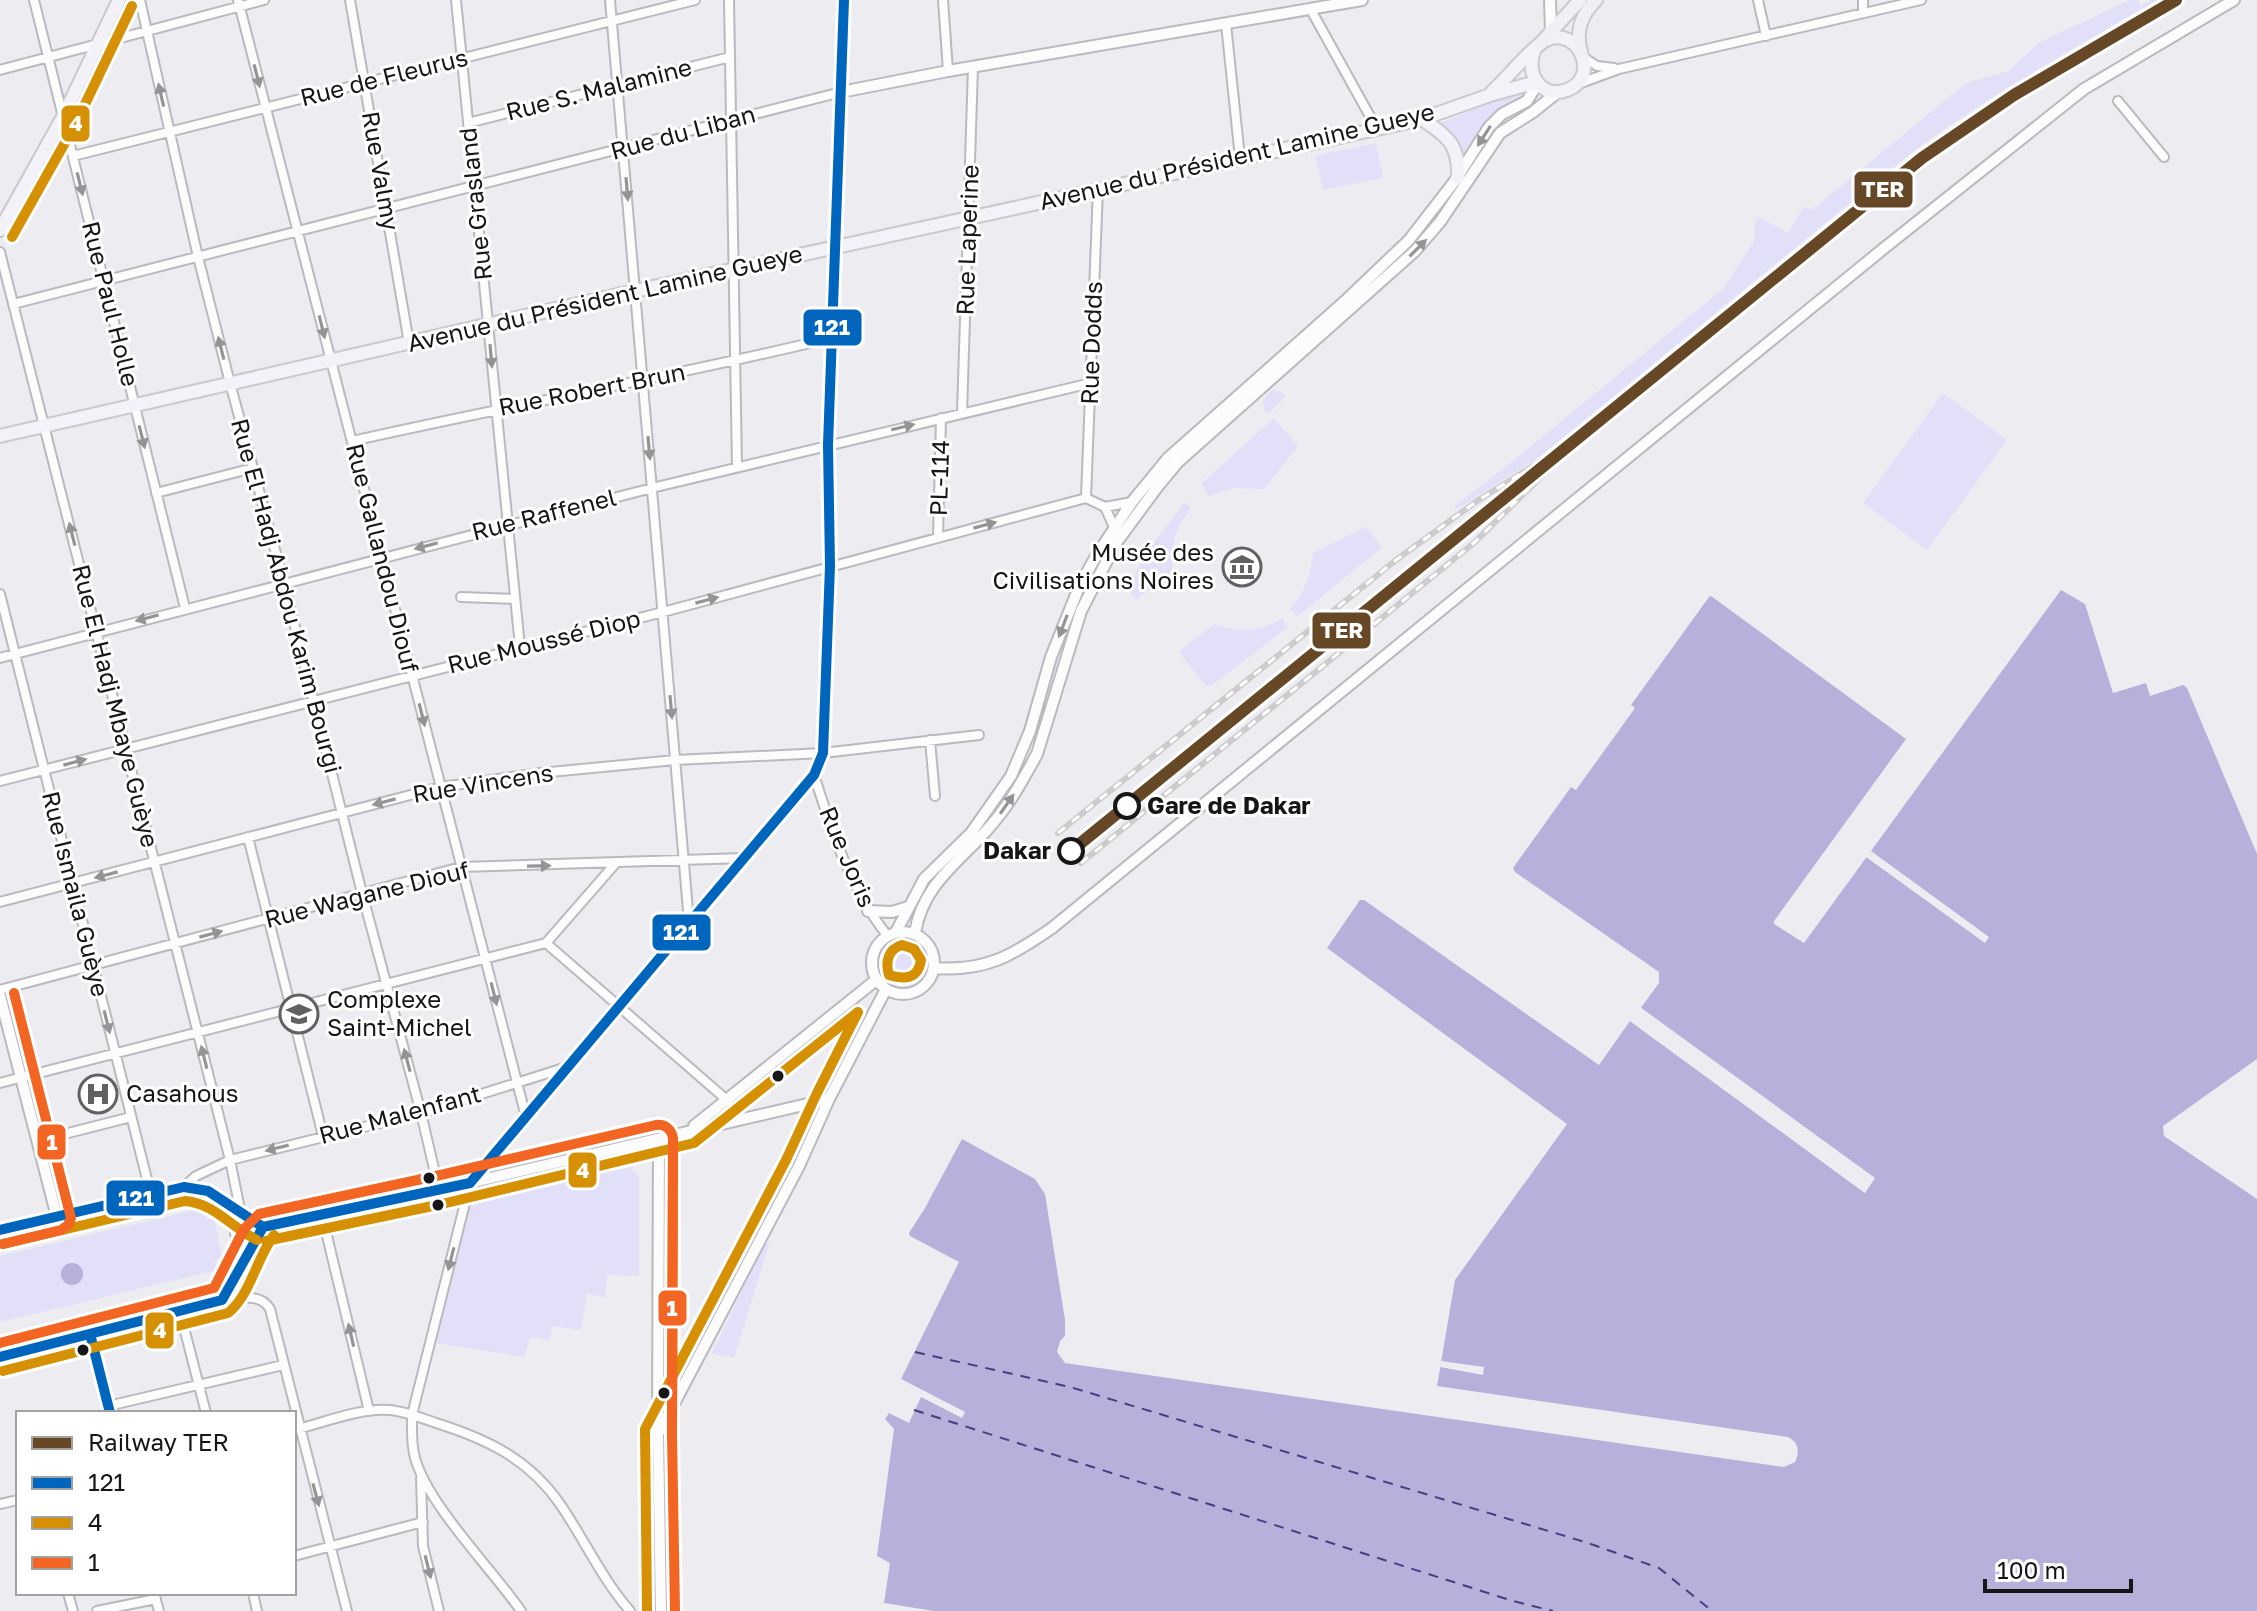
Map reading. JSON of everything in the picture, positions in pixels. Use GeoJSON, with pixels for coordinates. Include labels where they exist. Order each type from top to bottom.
{"type":"FeatureCollection","features":[{"type":"Feature","properties":{"kind":"highway"},"geometry":{"type":"LineString","coordinates":[[1538,47],[1580,0]]}},
{"type":"Feature","properties":{"kind":"highway"},"geometry":{"type":"LineString","coordinates":[[1582,55],[1578,38],[1581,21],[1596,0]]}},
{"type":"Feature","properties":{"kind":"main road"},"geometry":{"type":"LineString","coordinates":[[0,230],[63,117],[119,0]]}},
{"type":"Feature","properties":{"kind":"main road"},"geometry":{"type":"LineString","coordinates":[[1562,38],[1573,43],[1582,55],[1583,74],[1574,87],[1558,92],[1547,90],[1537,82],[1530,65],[1538,47],[1550,39],[1562,38]]}},
{"type":"Feature","properties":{"kind":"main road","name":"Avenue du Président Lamine Gueye"},"geometry":{"type":"LineString","coordinates":[[1490,95],[1538,47]]}},
{"type":"Feature","properties":{"kind":"main road","name":"Avenue du Président Lamine Gueye"},"geometry":{"type":"LineString","coordinates":[[0,436],[635,291],[1422,119],[1537,82]]}},
{"type":"Feature","properties":{"kind":"main road"},"geometry":{"type":"LineString","coordinates":[[1422,119],[1452,144],[1458,160],[1458,177]]}},
{"type":"Feature","properties":{"kind":"street","name":"Rue Paul Holle"},"geometry":{"type":"LineString","coordinates":[[34,0],[185,608]]}},
{"type":"Feature","properties":{"kind":"street","name":"Rue El Hadj Abdou Karim Bourgi"},"geometry":{"type":"LineString","coordinates":[[140,0],[198,257],[439,1190]]}},
{"type":"Feature","properties":{"kind":"street"},"geometry":{"type":"LineString","coordinates":[[0,70],[239,3],[264,0]]}},
{"type":"Feature","properties":{"kind":"street","name":"Rue Valmy"},"geometry":{"type":"LineString","coordinates":[[350,0],[409,343]]}},
{"type":"Feature","properties":{"kind":"street","name":"Rue Grasland"},"geometry":{"type":"LineString","coordinates":[[456,0],[520,647]]}},
{"type":"Feature","properties":{"kind":"street"},"geometry":{"type":"LineString","coordinates":[[610,0],[689,922]]}},
{"type":"Feature","properties":{"kind":"street","name":"Rue de Fleurus"},"geometry":{"type":"LineString","coordinates":[[73,156],[695,0]]}},
{"type":"Feature","properties":{"kind":"street"},"geometry":{"type":"LineString","coordinates":[[729,0],[737,467]]}},
{"type":"Feature","properties":{"kind":"street"},"geometry":{"type":"LineString","coordinates":[[439,1611],[423,1546],[421,1474],[412,1440],[412,1415],[470,1183],[814,775],[823,753],[830,566],[828,445],[844,0]]}},
{"type":"Feature","properties":{"kind":"street"},"geometry":{"type":"LineString","coordinates":[[943,0],[948,71]]}},
{"type":"Feature","properties":{"kind":"street","name":"Rue du Liban"},"geometry":{"type":"LineString","coordinates":[[13,304],[841,92],[1362,0]]}},
{"type":"Feature","properties":{"kind":"street"},"geometry":{"type":"LineString","coordinates":[[1550,0],[1551,31]]}},
{"type":"Feature","properties":{"kind":"street"},"geometry":{"type":"LineString","coordinates":[[1758,0],[1766,36]]}},
{"type":"Feature","properties":{"kind":"street"},"geometry":{"type":"LineString","coordinates":[[1863,0],[1863,13]]}},
{"type":"Feature","properties":{"kind":"street"},"geometry":{"type":"LineString","coordinates":[[1574,87],[1619,69],[1921,0]]}},
{"type":"Feature","properties":{"kind":"street"},"geometry":{"type":"LineString","coordinates":[[934,968],[957,970],[995,962],[1023,949],[1052,928],[1883,249],[2084,89],[2234,0]]}},
{"type":"Feature","properties":{"kind":"street"},"geometry":{"type":"LineString","coordinates":[[2216,11],[2244,0]]}},
{"type":"Feature","properties":{"kind":"street","name":"Rue Gallandou Diouf"},"geometry":{"type":"LineString","coordinates":[[239,3],[526,1117]]}},
{"type":"Feature","properties":{"kind":"street"},"geometry":{"type":"LineString","coordinates":[[1311,10],[1377,129]]}},
{"type":"Feature","properties":{"kind":"street"},"geometry":{"type":"LineString","coordinates":[[1226,24],[1240,158]]}},
{"type":"Feature","properties":{"kind":"street"},"geometry":{"type":"LineString","coordinates":[[1582,55],[1597,66],[1619,69]]}},
{"type":"Feature","properties":{"kind":"street","name":"Rue S. Malamine"},"geometry":{"type":"LineString","coordinates":[[468,123],[730,57]]}},
{"type":"Feature","properties":{"kind":"street","name":"Rue Laperine"},"geometry":{"type":"LineString","coordinates":[[962,413],[973,67]]}},
{"type":"Feature","properties":{"kind":"street"},"geometry":{"type":"LineString","coordinates":[[892,934],[915,933],[928,944],[934,968],[928,982],[915,992],[900,994],[886,989],[876,980],[872,958],[875,947],[892,934],[924,879],[971,833],[1011,776],[1030,731],[1051,657],[1070,610],[1096,556],[1132,502],[1168,458],[1390,259],[1432,213],[1489,127],[1502,114],[1527,101],[1537,82]]}},
{"type":"Feature","properties":{"kind":"street"},"geometry":{"type":"LineString","coordinates":[[915,933],[918,913],[934,885],[992,825],[1028,771],[1037,754],[1081,611],[1116,543],[1150,496],[1178,462],[1415,251],[1440,222],[1500,133],[1558,92]]}},
{"type":"Feature","properties":{"kind":"street"},"geometry":{"type":"LineString","coordinates":[[2118,101],[2164,157]]}},
{"type":"Feature","properties":{"kind":"street","name":"Rue Dodds"},"geometry":{"type":"LineString","coordinates":[[1086,498],[1098,188]]}},
{"type":"Feature","properties":{"kind":"street","name":"Rue El Hadj Mbaye Guèye"},"geometry":{"type":"LineString","coordinates":[[0,252],[198,1032],[241,1214]]}},
{"type":"Feature","properties":{"kind":"street","name":"Rue Robert Brun"},"geometry":{"type":"LineString","coordinates":[[352,441],[495,408],[737,361],[831,338]]}},
{"type":"Feature","properties":{"kind":"street","name":"Rue Raffenel"},"geometry":{"type":"LineString","coordinates":[[0,658],[652,488],[1091,383]]}},
{"type":"Feature","properties":{"kind":"street","name":"PL-114"},"geometry":{"type":"LineString","coordinates":[[938,537],[941,418]]}},
{"type":"Feature","properties":{"kind":"street"},"geometry":{"type":"LineString","coordinates":[[156,493],[253,468]]}},
{"type":"Feature","properties":{"kind":"street"},"geometry":{"type":"LineString","coordinates":[[1086,498],[1105,507],[1132,502]]}},
{"type":"Feature","properties":{"kind":"street","name":"Rue Moussé Diop"},"geometry":{"type":"LineString","coordinates":[[0,781],[663,612],[1086,498]]}},
{"type":"Feature","properties":{"kind":"street"},"geometry":{"type":"LineString","coordinates":[[1105,507],[1114,527]]}},
{"type":"Feature","properties":{"kind":"street","name":"Rue Ismaila Guèye"},"geometry":{"type":"LineString","coordinates":[[0,594],[151,1195]]}},
{"type":"Feature","properties":{"kind":"street"},"geometry":{"type":"LineString","coordinates":[[461,597],[515,599]]}},
{"type":"Feature","properties":{"kind":"street","name":"Rue Vincens"},"geometry":{"type":"LineString","coordinates":[[0,902],[441,787],[540,773],[675,760],[823,753],[979,735]]}},
{"type":"Feature","properties":{"kind":"street"},"geometry":{"type":"LineString","coordinates":[[930,740],[935,796]]}},
{"type":"Feature","properties":{"kind":"street","name":"Rue Joris"},"geometry":{"type":"LineString","coordinates":[[814,775],[827,815],[868,911],[892,934]]}},
{"type":"Feature","properties":{"kind":"street"},"geometry":{"type":"LineString","coordinates":[[248,837],[323,1136]]}},
{"type":"Feature","properties":{"kind":"street","name":"Rue Wagane Diouf"},"geometry":{"type":"LineString","coordinates":[[0,990],[461,867],[744,858]]}},
{"type":"Feature","properties":{"kind":"street"},"geometry":{"type":"LineString","coordinates":[[0,1083],[546,943],[615,864]]}},
{"type":"Feature","properties":{"kind":"street"},"geometry":{"type":"LineString","coordinates":[[868,911],[892,912],[908,907]]}},
{"type":"Feature","properties":{"kind":"street"},"geometry":{"type":"LineString","coordinates":[[546,943],[728,1101]]}},
{"type":"Feature","properties":{"kind":"street"},"geometry":{"type":"LineString","coordinates":[[689,1130],[876,980]]}},
{"type":"Feature","properties":{"kind":"street"},"geometry":{"type":"LineString","coordinates":[[658,1434],[799,1166],[829,1099],[886,989]]}},
{"type":"Feature","properties":{"kind":"street"},"geometry":{"type":"LineString","coordinates":[[0,996],[57,1217]]}},
{"type":"Feature","properties":{"kind":"street","name":"Rue Malenfant"},"geometry":{"type":"LineString","coordinates":[[184,1187],[196,1176],[230,1160],[421,1113],[568,1067]]}},
{"type":"Feature","properties":{"kind":"street"},"geometry":{"type":"LineString","coordinates":[[0,1230],[184,1187],[205,1188],[263,1227],[470,1183],[829,1099]]}},
{"type":"Feature","properties":{"kind":"street"},"geometry":{"type":"LineString","coordinates":[[37,1141],[131,1117]]}},
{"type":"Feature","properties":{"kind":"street"},"geometry":{"type":"LineString","coordinates":[[659,1139],[661,1611]]}},
{"type":"Feature","properties":{"kind":"street"},"geometry":{"type":"LineString","coordinates":[[221,1199],[233,1220],[242,1258]]}},
{"type":"Feature","properties":{"kind":"street"},"geometry":{"type":"LineString","coordinates":[[322,1215],[369,1411]]}},
{"type":"Feature","properties":{"kind":"street"},"geometry":{"type":"LineString","coordinates":[[222,1300],[237,1278],[242,1258],[263,1227]]}},
{"type":"Feature","properties":{"kind":"street"},"geometry":{"type":"LineString","coordinates":[[0,1357],[222,1300],[258,1298],[264,1300],[270,1309],[293,1411]]}},
{"type":"Feature","properties":{"kind":"street"},"geometry":{"type":"LineString","coordinates":[[180,1312],[205,1411]]}},
{"type":"Feature","properties":{"kind":"street"},"geometry":{"type":"LineString","coordinates":[[90,1334],[109,1410],[198,1384],[283,1365]]}},
{"type":"Feature","properties":{"kind":"street"},"geometry":{"type":"LineString","coordinates":[[347,1611],[297,1430],[369,1411],[390,1410],[475,1435],[520,1461],[542,1481],[559,1503],[616,1595],[630,1611]]}},
{"type":"Feature","properties":{"kind":"street"},"geometry":{"type":"LineString","coordinates":[[421,1474],[439,1504],[521,1611]]}},
{"type":"Feature","properties":{"kind":"street"},"geometry":{"type":"LineString","coordinates":[[296,1555],[423,1522]]}},
{"type":"Feature","properties":{"kind":"street"},"geometry":{"type":"LineString","coordinates":[[97,1611],[155,1596],[159,1611]]}},
{"type":"Feature","properties":{"kind":"shaded area"},"geometry":{"type":"Polygon","coordinates":[[[2130,0],[2138,0],[2140,7],[2157,0],[1945,128],[1539,457],[1457,509],[1454,506],[1724,288],[1754,241],[1755,223],[1759,217],[1788,233],[1804,207],[1812,210],[1966,83],[2009,71],[2038,43],[2130,0]]]}},
{"type":"Feature","properties":{"kind":"shaded area"},"geometry":{"type":"Polygon","coordinates":[[[1526,88],[1524,95],[1485,121],[1461,156],[1457,139],[1438,124],[1526,88]]]}},
{"type":"Feature","properties":{"kind":"shaded area"},"geometry":{"type":"Polygon","coordinates":[[[1376,143],[1383,178],[1323,190],[1315,156],[1376,143]]]}},
{"type":"Feature","properties":{"kind":"shaded area"},"geometry":{"type":"Polygon","coordinates":[[[1273,389],[1286,395],[1270,413],[1265,412],[1263,400],[1273,389]]]}},
{"type":"Feature","properties":{"kind":"shaded area"},"geometry":{"type":"Polygon","coordinates":[[[1943,393],[2007,440],[1927,550],[1863,503],[1943,393]]]}},
{"type":"Feature","properties":{"kind":"shaded area"},"geometry":{"type":"Polygon","coordinates":[[[1274,418],[1298,446],[1264,489],[1234,488],[1209,496],[1201,484],[1274,418]]]}},
{"type":"Feature","properties":{"kind":"shaded area"},"geometry":{"type":"Polygon","coordinates":[[[1185,502],[1191,508],[1175,538],[1172,572],[1136,600],[1127,588],[1153,544],[1185,502]]]}},
{"type":"Feature","properties":{"kind":"shaded area"},"geometry":{"type":"Polygon","coordinates":[[[1366,527],[1382,547],[1297,617],[1290,609],[1306,583],[1313,553],[1366,527]]]}},
{"type":"Feature","properties":{"kind":"shaded area"},"geometry":{"type":"Polygon","coordinates":[[[2061,590],[2085,604],[2113,693],[2146,683],[2150,696],[2183,685],[2187,688],[2257,854],[2257,1059],[2163,1126],[2164,1136],[2257,1199],[2257,1611],[934,1611],[884,1603],[890,1563],[877,1556],[894,1429],[885,1419],[889,1413],[909,1422],[920,1396],[962,1417],[964,1412],[901,1379],[959,1262],[909,1233],[962,1139],[1035,1179],[1045,1194],[1065,1320],[1065,1336],[1057,1352],[1065,1363],[1784,1467],[1795,1462],[1798,1448],[1788,1437],[1437,1386],[1455,1280],[1567,1124],[1327,948],[1360,900],[1364,900],[1599,1065],[1630,1021],[1865,1193],[1874,1178],[1640,1009],[1659,983],[1659,972],[1513,868],[1571,787],[1576,790],[1635,708],[1631,705],[1711,596],[1906,739],[1774,921],[1774,924],[1804,943],[2061,590]]]}},
{"type":"Feature","properties":{"kind":"shaded area"},"geometry":{"type":"Polygon","coordinates":[[[1282,618],[1288,627],[1211,686],[1205,685],[1179,652],[1214,624],[1249,630],[1282,618]]]}},
{"type":"Feature","properties":{"kind":"shaded area"},"geometry":{"type":"Polygon","coordinates":[[[903,947],[909,948],[917,956],[917,968],[909,976],[903,977],[897,976],[889,968],[888,962],[889,956],[897,948],[903,947]]]}},
{"type":"Feature","properties":{"kind":"shaded area"},"geometry":{"type":"Polygon","coordinates":[[[625,1162],[639,1177],[639,1276],[607,1275],[605,1298],[587,1293],[581,1330],[552,1326],[549,1340],[530,1337],[524,1357],[435,1343],[465,1211],[479,1195],[625,1162]]]}},
{"type":"Feature","properties":{"kind":"shaded area"},"geometry":{"type":"Polygon","coordinates":[[[199,1209],[205,1212],[207,1219],[214,1218],[222,1258],[215,1259],[213,1271],[0,1322],[0,1256],[199,1209]]]}},
{"type":"Feature","properties":{"kind":"shaded area"},"geometry":{"type":"Polygon","coordinates":[[[765,1243],[769,1244],[734,1358],[712,1353],[765,1243]]]}},
{"type":"Feature","properties":{"kind":"shaded area"},"geometry":{"type":"Polygon","coordinates":[[[72,1263],[83,1274],[72,1285],[61,1274],[72,1263]]]}},
{"type":"Feature","properties":{"kind":"pier"},"geometry":{"type":"Polygon","coordinates":[[[1871,851],[1989,937],[1985,943],[1866,857],[1871,851]]]}},
{"type":"Feature","properties":{"kind":"pier"},"geometry":{"type":"Polygon","coordinates":[[[1640,1007],[1875,1178],[1865,1193],[1630,1021],[1632,1018],[1864,1187],[1869,1180],[1638,1013],[1640,1007]]]}},
{"type":"Feature","properties":{"kind":"pier"},"geometry":{"type":"Polygon","coordinates":[[[1441,1361],[1484,1367],[1483,1375],[1440,1367],[1441,1361]]]}},
{"type":"Feature","properties":{"kind":"pier"},"geometry":{"type":"Polygon","coordinates":[[[901,1379],[965,1412],[962,1418],[921,1397],[909,1423],[889,1413],[890,1409],[907,1417],[919,1393],[900,1383],[901,1379]]]}},
{"type":"Feature","properties":{"kind":"ferry route"},"geometry":{"type":"LineString","coordinates":[[915,1352],[1070,1387],[1585,1542],[1659,1568],[1712,1611]]}},
{"type":"Feature","properties":{"kind":"ferry route"},"geometry":{"type":"LineString","coordinates":[[914,1410],[1513,1601],[1553,1611]]}},
{"type":"Feature","properties":{"kind":"railway"},"geometry":{"type":"LineString","coordinates":[[1081,863],[1475,542],[1577,441]]}},
{"type":"Feature","properties":{"kind":"railway"},"geometry":{"type":"LineString","coordinates":[[1058,833],[1396,560],[1477,501],[1541,461]]}},
{"type":"Feature","properties":{"kind":"rail line","name":"TER"},"geometry":{"type":"LineString","coordinates":[[1071,851],[1922,158],[2014,95],[2176,0]]}},
{"type":"Feature","properties":{"kind":"transit line","name":"121"},"geometry":{"type":"LineString","coordinates":[[470,1183],[814,775],[823,753],[830,566],[828,445],[844,0]]}},
{"type":"Feature","properties":{"kind":"transit line","name":"4"},"geometry":{"type":"LineString","coordinates":[[12,237],[76,123],[132,6]]}},
{"type":"Feature","properties":{"kind":"transit line","name":"4"},"geometry":{"type":"LineString","coordinates":[[902,945],[914,949],[921,960],[917,971],[910,976],[889,975],[889,957],[902,945]]}},
{"type":"Feature","properties":{"kind":"transit line","name":"1"},"geometry":{"type":"LineString","coordinates":[[3,1244],[61,1230],[71,1218],[14,993]]}},
{"type":"Feature","properties":{"kind":"transit line","name":"4"},"geometry":{"type":"LineString","coordinates":[[266,1241],[442,1204],[694,1143],[858,1012],[786,1160],[645,1429],[647,1611]]}},
{"type":"Feature","properties":{"kind":"transit line","name":"1"},"geometry":{"type":"LineString","coordinates":[[0,1343],[214,1288],[244,1229],[259,1214],[656,1125],[665,1126],[673,1139],[675,1611]]}},
{"type":"Feature","properties":{"kind":"transit line","name":"4"},"geometry":{"type":"LineString","coordinates":[[672,1426],[673,1139]]}},
{"type":"Feature","properties":{"kind":"transit line","name":"121"},"geometry":{"type":"LineString","coordinates":[[263,1227],[470,1183]]}},
{"type":"Feature","properties":{"kind":"transit line","name":"121"},"geometry":{"type":"LineString","coordinates":[[0,1230],[184,1187],[208,1191],[263,1227]]}},
{"type":"Feature","properties":{"kind":"transit line","name":"4"},"geometry":{"type":"LineString","coordinates":[[3,1244],[185,1201],[205,1206],[257,1240]]}},
{"type":"Feature","properties":{"kind":"transit line","name":"121"},"geometry":{"type":"LineString","coordinates":[[0,1357],[222,1300],[263,1227]]}},
{"type":"Feature","properties":{"kind":"transit line","name":"4"},"geometry":{"type":"LineString","coordinates":[[3,1371],[228,1313],[248,1286],[274,1235]]}},
{"type":"Feature","properties":{"kind":"transit line","name":"121"},"geometry":{"type":"LineString","coordinates":[[90,1334],[109,1411]]}},
{"type":"Feature","properties":{"kind":"place","name":"Musée des Civilisations Noires"},"geometry":{"type":"Point","coordinates":[1242,567]}},
{"type":"Feature","properties":{"kind":"place","name":"Gare de Dakar"},"geometry":{"type":"Point","coordinates":[1127,806]}},
{"type":"Feature","properties":{"kind":"place","name":"Dakar"},"geometry":{"type":"Point","coordinates":[1071,851]}},
{"type":"Feature","properties":{"kind":"place","name":"Complexe Saint-Michel"},"geometry":{"type":"Point","coordinates":[299,1014]}},
{"type":"Feature","properties":{"kind":"place","name":"Casahous"},"geometry":{"type":"Point","coordinates":[98,1094]}}]}
